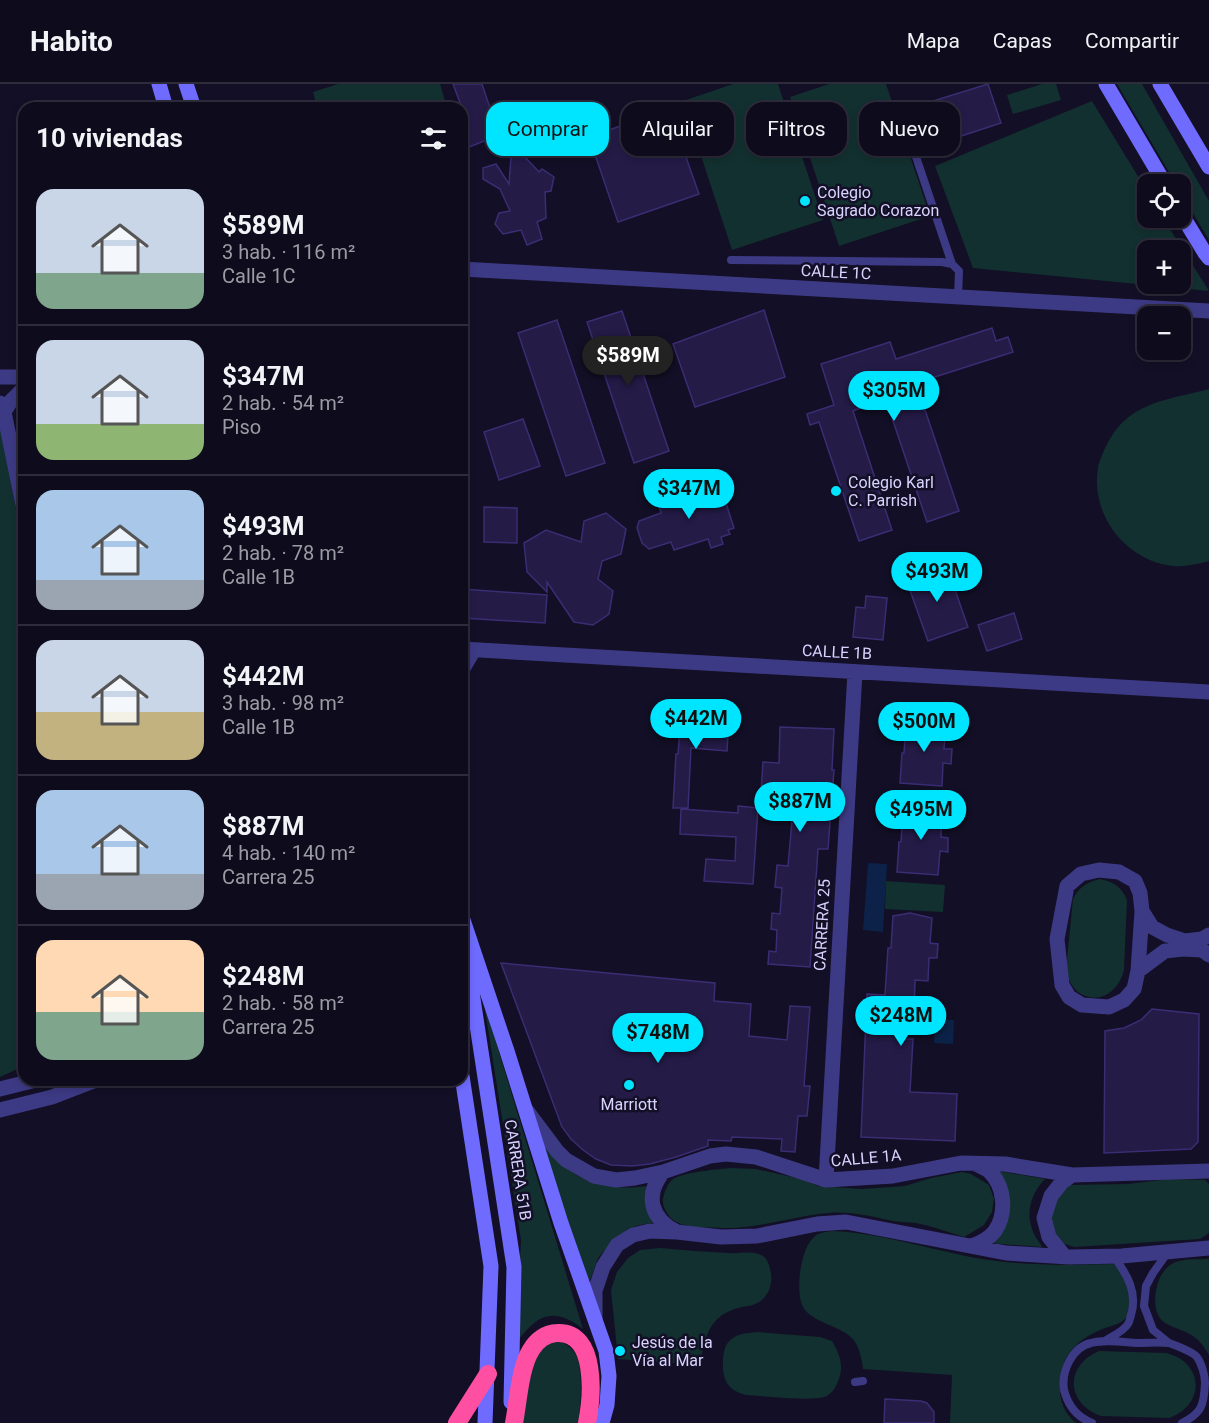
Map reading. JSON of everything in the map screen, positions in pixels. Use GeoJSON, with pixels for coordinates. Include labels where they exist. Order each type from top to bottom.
{"type":"FeatureCollection","features":[{"type":"Feature","properties":{"kind":"highway"},"geometry":{"type":"LineString","coordinates":[[512,1423],[523,1373],[532,1347],[544,1337],[558,1333],[564,1333],[576,1340],[587,1359],[591,1377],[587,1423]]}},
{"type":"Feature","properties":{"kind":"highway"},"geometry":{"type":"LineString","coordinates":[[457,1423],[488,1374]]}},
{"type":"Feature","properties":{"kind":"main road"},"geometry":{"type":"LineString","coordinates":[[159,84],[164,102]]}},
{"type":"Feature","properties":{"kind":"main road"},"geometry":{"type":"LineString","coordinates":[[186,84],[192,102]]}},
{"type":"Feature","properties":{"kind":"main road"},"geometry":{"type":"LineString","coordinates":[[1106,84],[1159,174]]}},
{"type":"Feature","properties":{"kind":"main road"},"geometry":{"type":"LineString","coordinates":[[1160,84],[1209,167]]}},
{"type":"Feature","properties":{"kind":"main road"},"geometry":{"type":"LineString","coordinates":[[1190,228],[1209,258]]}},
{"type":"Feature","properties":{"kind":"main road"},"geometry":{"type":"LineString","coordinates":[[468,935],[561,1223],[606,1351],[609,1376],[607,1405],[602,1423]]}},
{"type":"Feature","properties":{"kind":"main road","name":"CARRERA 51B"},"geometry":{"type":"LineString","coordinates":[[468,964],[514,1267],[512,1423]]}},
{"type":"Feature","properties":{"kind":"main road"},"geometry":{"type":"LineString","coordinates":[[464,1086],[491,1266],[485,1423]]}},
{"type":"Feature","properties":{"kind":"street","name":"CALLE 1C"},"geometry":{"type":"LineString","coordinates":[[468,269],[1209,311]]}},
{"type":"Feature","properties":{"kind":"street"},"geometry":{"type":"LineString","coordinates":[[0,377],[18,377]]}},
{"type":"Feature","properties":{"kind":"street"},"geometry":{"type":"LineString","coordinates":[[18,394],[2,408],[18,482]]}},
{"type":"Feature","properties":{"kind":"street","name":"CALLE 1B"},"geometry":{"type":"LineString","coordinates":[[468,649],[855,672],[1114,683],[1209,692]]}},
{"type":"Feature","properties":{"kind":"street","name":"CARRERA 25"},"geometry":{"type":"LineString","coordinates":[[826,1180],[855,672]]}},
{"type":"Feature","properties":{"kind":"street"},"geometry":{"type":"LineString","coordinates":[[1099,870],[1119,872],[1135,881],[1140,892],[1142,911],[1138,971],[1134,989],[1124,1000],[1109,1007],[1082,1005],[1070,997],[1062,985],[1057,939],[1067,886],[1081,873],[1099,870]]}},
{"type":"Feature","properties":{"kind":"street"},"geometry":{"type":"LineString","coordinates":[[1142,911],[1152,927],[1167,935],[1185,940],[1202,939],[1209,935]]}},
{"type":"Feature","properties":{"kind":"street"},"geometry":{"type":"LineString","coordinates":[[1138,971],[1164,951],[1202,950],[1209,955]]}},
{"type":"Feature","properties":{"kind":"street"},"geometry":{"type":"LineString","coordinates":[[0,1089],[18,1084]]}},
{"type":"Feature","properties":{"kind":"street"},"geometry":{"type":"LineString","coordinates":[[0,1110],[52,1097],[80,1086]]}},
{"type":"Feature","properties":{"kind":"street","name":"CALLE 1A"},"geometry":{"type":"LineString","coordinates":[[525,1109],[557,1151],[567,1160],[594,1176],[616,1180],[663,1172],[710,1156],[726,1154],[756,1157],[826,1180],[893,1176],[961,1163],[1005,1164],[1072,1175],[1209,1171]]}},
{"type":"Feature","properties":{"kind":"street"},"geometry":{"type":"LineString","coordinates":[[972,1246],[983,1242],[995,1231],[1003,1206],[1002,1192],[997,1180],[988,1170],[975,1163]]}},
{"type":"Feature","properties":{"kind":"street"},"geometry":{"type":"LineString","coordinates":[[663,1172],[653,1188],[654,1208],[659,1219],[667,1227],[677,1232]]}},
{"type":"Feature","properties":{"kind":"street"},"geometry":{"type":"LineString","coordinates":[[1065,1257],[1049,1237],[1044,1218],[1051,1196],[1062,1182],[1072,1175]]}},
{"type":"Feature","properties":{"kind":"street"},"geometry":{"type":"LineString","coordinates":[[595,1321],[595,1291],[603,1267],[617,1245],[633,1235],[650,1231],[721,1237],[757,1236],[817,1224],[846,1222],[1006,1253],[1065,1257],[1113,1256],[1209,1248]]}},
{"type":"Feature","properties":{"kind":"lane"},"geometry":{"type":"LineString","coordinates":[[916,156],[952,264],[959,271],[958,297]]}},
{"type":"Feature","properties":{"kind":"lane"},"geometry":{"type":"LineString","coordinates":[[731,260],[931,261],[952,264]]}},
{"type":"Feature","properties":{"kind":"lane"},"geometry":{"type":"LineString","coordinates":[[468,667],[478,650]]}},
{"type":"Feature","properties":{"kind":"lane"},"geometry":{"type":"LineString","coordinates":[[1168,1251],[1146,1286],[1144,1306],[1153,1330],[1169,1343],[1197,1357],[1205,1376],[1204,1400],[1195,1416],[1182,1423]]}},
{"type":"Feature","properties":{"kind":"lane"},"geometry":{"type":"LineString","coordinates":[[1103,1342],[1128,1324],[1134,1306],[1131,1283],[1122,1266],[1113,1256]]}},
{"type":"Feature","properties":{"kind":"lane"},"geometry":{"type":"LineString","coordinates":[[1134,1306],[1144,1306]]}},
{"type":"Feature","properties":{"kind":"lane"},"geometry":{"type":"LineString","coordinates":[[1092,1423],[1081,1419],[1069,1406],[1064,1389],[1063,1375],[1078,1350],[1089,1343],[1169,1343]]}},
{"type":"Feature","properties":{"kind":"green space"},"geometry":{"type":"Polygon","coordinates":[[[338,84],[440,84],[445,102],[316,102],[313,92],[338,84]]]}},
{"type":"Feature","properties":{"kind":"green space"},"geometry":{"type":"Polygon","coordinates":[[[733,84],[778,84],[784,102],[746,102],[746,156],[802,156],[823,220],[732,250],[701,156],[734,156],[734,102],[683,101],[733,84]]]}},
{"type":"Feature","properties":{"kind":"green space"},"geometry":{"type":"Polygon","coordinates":[[[829,84],[886,84],[892,102],[859,102],[859,156],[910,156],[930,216],[839,246],[809,156],[847,156],[847,102],[792,102],[790,97],[829,84]]]}},
{"type":"Feature","properties":{"kind":"green space"},"geometry":{"type":"Polygon","coordinates":[[[1042,84],[1056,84],[1061,100],[1013,114],[1007,95],[1042,84]]]}},
{"type":"Feature","properties":{"kind":"green space"},"geometry":{"type":"Polygon","coordinates":[[[1117,84],[1142,84],[1209,201],[1209,240],[1191,210],[1191,174],[1170,174],[1117,84]]]}},
{"type":"Feature","properties":{"kind":"green space"},"geometry":{"type":"Polygon","coordinates":[[[1092,101],[1137,175],[1137,228],[1169,228],[1177,240],[1137,240],[1137,284],[973,268],[935,166],[1092,101]]]}},
{"type":"Feature","properties":{"kind":"green space"},"geometry":{"type":"Polygon","coordinates":[[[1191,262],[1209,291],[1191,289],[1191,262]]]}},
{"type":"Feature","properties":{"kind":"green space"},"geometry":{"type":"Polygon","coordinates":[[[1209,389],[1209,561],[1177,566],[1156,562],[1140,555],[1127,545],[1115,533],[1106,518],[1097,486],[1098,465],[1114,433],[1133,414],[1164,400],[1209,389]]]}},
{"type":"Feature","properties":{"kind":"green space"},"geometry":{"type":"Polygon","coordinates":[[[0,422],[18,520],[18,1069],[0,1077],[0,422]]]}},
{"type":"Feature","properties":{"kind":"green space"},"geometry":{"type":"Polygon","coordinates":[[[1100,879],[1117,886],[1127,900],[1124,970],[1112,991],[1094,998],[1085,996],[1076,990],[1066,969],[1073,899],[1084,886],[1100,879]]]}},
{"type":"Feature","properties":{"kind":"green space"},"geometry":{"type":"Polygon","coordinates":[[[886,881],[945,885],[943,912],[885,909],[886,881]]]}},
{"type":"Feature","properties":{"kind":"green space"},"geometry":{"type":"Polygon","coordinates":[[[484,1003],[583,1329],[567,1319],[550,1316],[531,1325],[516,1343],[521,1240],[484,1003]]]}},
{"type":"Feature","properties":{"kind":"green space"},"geometry":{"type":"Polygon","coordinates":[[[542,1145],[566,1168],[595,1183],[616,1187],[648,1186],[655,1222],[628,1229],[610,1244],[598,1258],[587,1288],[542,1145]]]}},
{"type":"Feature","properties":{"kind":"green space"},"geometry":{"type":"Polygon","coordinates":[[[732,1168],[756,1169],[801,1179],[818,1186],[862,1189],[905,1186],[962,1172],[971,1174],[989,1185],[994,1199],[992,1212],[984,1225],[964,1237],[916,1223],[859,1214],[829,1213],[735,1228],[695,1227],[677,1222],[668,1215],[663,1199],[666,1188],[673,1179],[693,1173],[732,1168]]]}},
{"type":"Feature","properties":{"kind":"green space"},"geometry":{"type":"Polygon","coordinates":[[[992,1170],[1045,1179],[1030,1205],[1031,1227],[1042,1247],[987,1243],[1001,1222],[992,1170]]]}},
{"type":"Feature","properties":{"kind":"green space"},"geometry":{"type":"Polygon","coordinates":[[[1170,1179],[1205,1180],[1209,1184],[1209,1233],[1200,1239],[1074,1247],[1055,1241],[1050,1233],[1053,1192],[1067,1185],[1128,1184],[1170,1179]]]}},
{"type":"Feature","properties":{"kind":"green space"},"geometry":{"type":"Polygon","coordinates":[[[832,1231],[886,1238],[993,1261],[1113,1264],[1126,1281],[1131,1305],[1126,1318],[1121,1322],[1095,1332],[1078,1343],[1063,1365],[1060,1386],[1062,1402],[1069,1416],[1076,1423],[950,1423],[952,1375],[863,1369],[858,1348],[851,1337],[811,1315],[805,1310],[800,1295],[800,1274],[808,1245],[816,1235],[832,1231]]]}},
{"type":"Feature","properties":{"kind":"green space"},"geometry":{"type":"Polygon","coordinates":[[[660,1248],[753,1253],[767,1260],[771,1281],[767,1294],[757,1303],[728,1312],[714,1323],[706,1338],[700,1365],[618,1359],[611,1290],[617,1272],[628,1258],[640,1250],[660,1248]]]}},
{"type":"Feature","properties":{"kind":"green space"},"geometry":{"type":"Polygon","coordinates":[[[1209,1259],[1209,1355],[1194,1337],[1165,1323],[1158,1314],[1155,1303],[1159,1280],[1168,1267],[1180,1261],[1209,1259]]]}},
{"type":"Feature","properties":{"kind":"green space"},"geometry":{"type":"Polygon","coordinates":[[[757,1332],[820,1337],[832,1341],[839,1355],[841,1371],[831,1393],[811,1399],[746,1395],[734,1390],[727,1382],[723,1372],[725,1347],[736,1336],[757,1332]]]}},
{"type":"Feature","properties":{"kind":"green space"},"geometry":{"type":"Polygon","coordinates":[[[560,1341],[574,1352],[579,1363],[581,1390],[578,1423],[520,1423],[536,1356],[545,1343],[560,1341]]]}},
{"type":"Feature","properties":{"kind":"green space"},"geometry":{"type":"Polygon","coordinates":[[[1099,1351],[1166,1353],[1179,1358],[1188,1365],[1196,1384],[1189,1404],[1181,1412],[1169,1418],[1101,1416],[1089,1410],[1076,1394],[1075,1375],[1088,1358],[1099,1351]]]}},
{"type":"Feature","properties":{"kind":"water"},"geometry":{"type":"Polygon","coordinates":[[[868,863],[887,864],[883,932],[863,930],[868,863]]]}},
{"type":"Feature","properties":{"kind":"water"},"geometry":{"type":"Polygon","coordinates":[[[935,1019],[954,1020],[953,1044],[934,1043],[935,1019]]]}},
{"type":"Feature","properties":{"kind":"building"},"geometry":{"type":"Polygon","coordinates":[[[453,84],[482,84],[488,102],[486,102],[486,140],[468,148],[468,102],[460,102],[453,84]]]}},
{"type":"Feature","properties":{"kind":"building"},"geometry":{"type":"Polygon","coordinates":[[[988,84],[1001,123],[960,136],[960,102],[930,102],[988,84]]]}},
{"type":"Feature","properties":{"kind":"building"},"geometry":{"type":"Polygon","coordinates":[[[621,126],[621,156],[686,156],[699,194],[618,222],[595,156],[609,156],[609,130],[621,126]]]}},
{"type":"Feature","properties":{"kind":"building"},"geometry":{"type":"Polygon","coordinates":[[[524,156],[539,172],[542,169],[554,177],[551,191],[545,192],[546,218],[537,222],[542,239],[527,245],[521,230],[503,234],[495,224],[499,213],[510,211],[500,189],[483,179],[483,168],[496,164],[509,184],[511,157],[524,156]]]}},
{"type":"Feature","properties":{"kind":"building"},"geometry":{"type":"Polygon","coordinates":[[[764,310],[785,377],[695,407],[673,344],[764,310]]]}},
{"type":"Feature","properties":{"kind":"building"},"geometry":{"type":"Polygon","coordinates":[[[622,311],[669,451],[634,463],[587,322],[622,311]]]}},
{"type":"Feature","properties":{"kind":"building"},"geometry":{"type":"Polygon","coordinates":[[[557,320],[605,463],[566,476],[518,333],[557,320]]]}},
{"type":"Feature","properties":{"kind":"building"},"geometry":{"type":"Polygon","coordinates":[[[992,328],[996,341],[1008,337],[1013,352],[916,383],[959,511],[927,522],[884,394],[861,401],[863,407],[853,411],[892,530],[859,541],[819,422],[810,425],[807,414],[834,405],[821,364],[890,342],[896,359],[992,328]]]}},
{"type":"Feature","properties":{"kind":"building"},"geometry":{"type":"Polygon","coordinates":[[[523,419],[540,466],[499,480],[484,432],[523,419]]]}},
{"type":"Feature","properties":{"kind":"building"},"geometry":{"type":"Polygon","coordinates":[[[703,481],[705,489],[714,486],[715,490],[721,488],[734,528],[728,530],[730,534],[721,537],[723,544],[711,548],[708,539],[674,550],[671,542],[649,549],[642,543],[637,528],[639,521],[661,513],[659,505],[693,494],[690,486],[703,481]]]}},
{"type":"Feature","properties":{"kind":"building"},"geometry":{"type":"Polygon","coordinates":[[[484,507],[517,508],[517,543],[484,542],[484,507]]]}},
{"type":"Feature","properties":{"kind":"building"},"geometry":{"type":"Polygon","coordinates":[[[606,513],[626,529],[621,554],[602,561],[598,579],[613,591],[609,614],[593,625],[574,622],[547,582],[547,592],[527,572],[524,543],[546,530],[581,542],[584,521],[606,513]]]}},
{"type":"Feature","properties":{"kind":"building"},"geometry":{"type":"Polygon","coordinates":[[[946,564],[968,627],[928,641],[906,579],[946,564]]]}},
{"type":"Feature","properties":{"kind":"building"},"geometry":{"type":"Polygon","coordinates":[[[468,589],[547,595],[545,623],[468,618],[468,589]]]}},
{"type":"Feature","properties":{"kind":"building"},"geometry":{"type":"Polygon","coordinates":[[[866,596],[887,598],[883,640],[853,637],[856,607],[865,608],[866,596]]]}},
{"type":"Feature","properties":{"kind":"building"},"geometry":{"type":"Polygon","coordinates":[[[1014,613],[1022,639],[987,651],[978,625],[1014,613]]]}},
{"type":"Feature","properties":{"kind":"building"},"geometry":{"type":"Polygon","coordinates":[[[681,716],[729,719],[727,751],[691,748],[688,808],[673,808],[676,754],[678,754],[681,716]]]}},
{"type":"Feature","properties":{"kind":"building"},"geometry":{"type":"Polygon","coordinates":[[[924,718],[946,724],[944,749],[952,749],[951,764],[943,763],[942,786],[900,783],[906,721],[924,718]]]}},
{"type":"Feature","properties":{"kind":"building"},"geometry":{"type":"Polygon","coordinates":[[[780,727],[834,729],[832,770],[834,770],[828,849],[818,849],[810,967],[768,964],[769,951],[776,952],[777,930],[771,929],[772,913],[780,914],[782,888],[775,887],[777,865],[788,866],[793,809],[760,807],[763,762],[779,763],[780,727]]]}},
{"type":"Feature","properties":{"kind":"building"},"geometry":{"type":"Polygon","coordinates":[[[738,806],[758,808],[753,884],[704,881],[706,859],[735,861],[736,837],[680,834],[681,809],[738,813],[738,806]]]}},
{"type":"Feature","properties":{"kind":"building"},"geometry":{"type":"Polygon","coordinates":[[[921,806],[942,812],[941,837],[948,838],[948,852],[940,851],[938,875],[897,872],[903,809],[921,806]]]}},
{"type":"Feature","properties":{"kind":"building"},"geometry":{"type":"Polygon","coordinates":[[[910,913],[932,918],[930,943],[938,944],[937,958],[929,958],[928,981],[915,980],[914,1012],[902,1011],[901,1039],[913,1039],[910,1092],[957,1094],[955,1141],[861,1137],[867,994],[885,995],[893,916],[910,913]]]}},
{"type":"Feature","properties":{"kind":"building","name":"Marriott"},"geometry":{"type":"Polygon","coordinates":[[[501,963],[715,983],[714,1001],[751,1004],[749,1036],[787,1040],[790,1006],[810,1007],[804,1086],[810,1086],[807,1116],[798,1116],[795,1152],[781,1151],[782,1139],[732,1137],[731,1141],[708,1140],[708,1146],[650,1164],[611,1165],[596,1159],[571,1139],[562,1127],[501,963]]]}},
{"type":"Feature","properties":{"kind":"building"},"geometry":{"type":"Polygon","coordinates":[[[1152,1009],[1199,1014],[1198,1142],[1191,1149],[1104,1153],[1105,1031],[1124,1028],[1141,1020],[1152,1009]]]}},
{"type":"Feature","properties":{"kind":"building"},"geometry":{"type":"Polygon","coordinates":[[[885,1399],[927,1403],[934,1412],[934,1423],[884,1423],[885,1399]]]}},
{"type":"Feature","properties":{"kind":"place","name":"Colegio Sagrado Corazon"},"geometry":{"type":"Point","coordinates":[805,201]}},
{"type":"Feature","properties":{"kind":"place","name":"Colegio Karl C. Parrish"},"geometry":{"type":"Point","coordinates":[836,491]}},
{"type":"Feature","properties":{"kind":"place","name":"Marriott"},"geometry":{"type":"Point","coordinates":[629,1085]}},
{"type":"Feature","properties":{"kind":"place","name":"Jesús de la Vía al Mar"},"geometry":{"type":"Point","coordinates":[620,1351]}}]}
